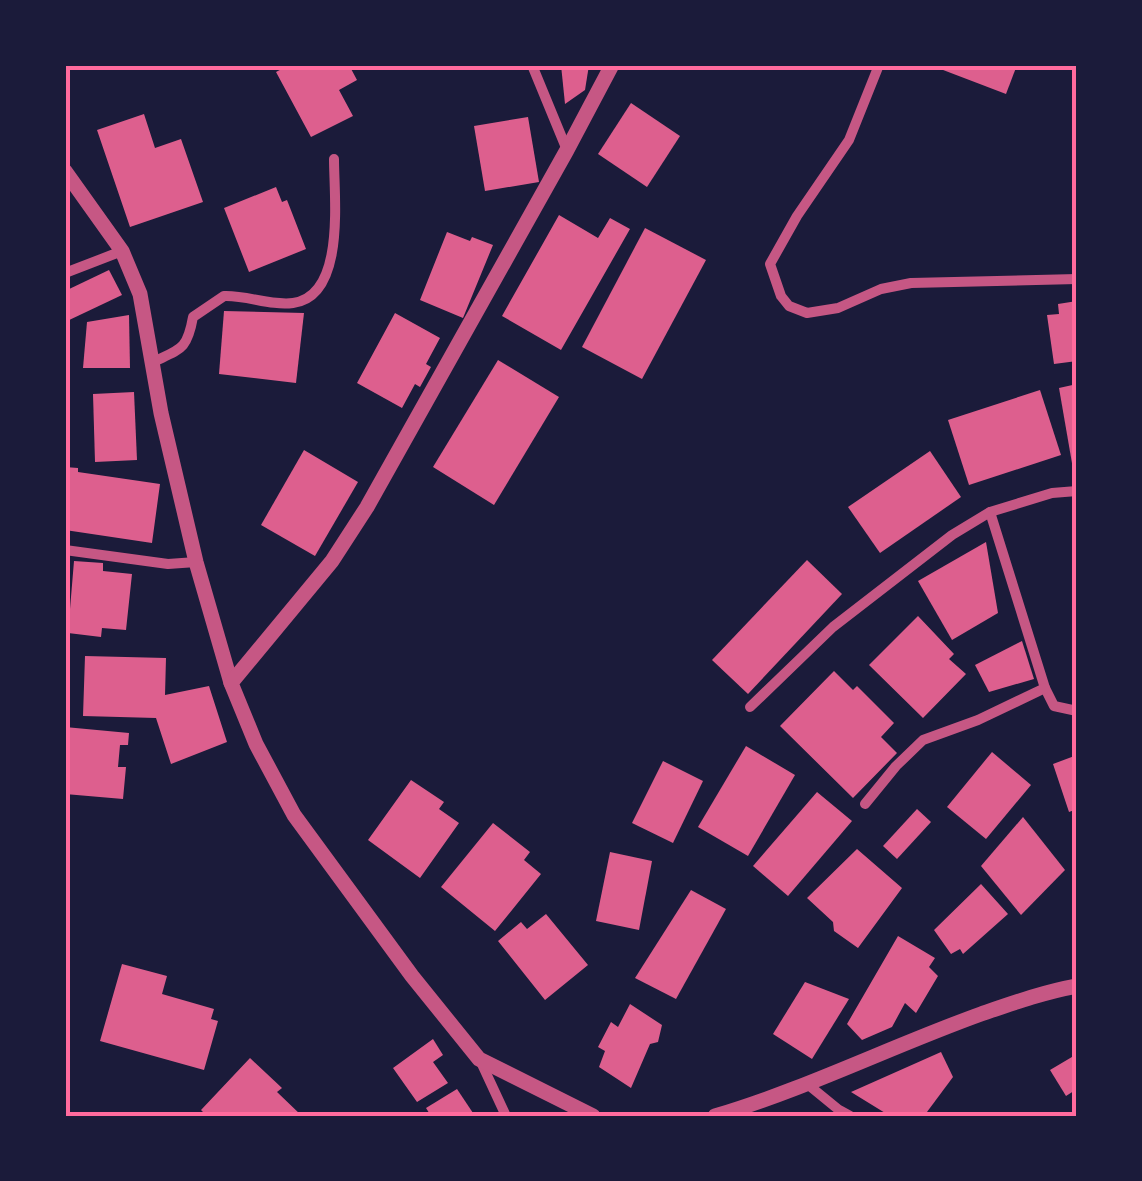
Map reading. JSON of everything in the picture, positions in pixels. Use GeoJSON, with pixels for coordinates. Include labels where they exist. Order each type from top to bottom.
{"type":"FeatureCollection","features":[{"type":"Feature","properties":{"kind":"street"},"geometry":{"type":"LineString","coordinates":[[532,65],[567,150]]}},
{"type":"Feature","properties":{"kind":"street"},"geometry":{"type":"LineString","coordinates":[[231,683],[332,561],[367,507],[612,65]]}},
{"type":"Feature","properties":{"kind":"street"},"geometry":{"type":"LineString","coordinates":[[879,65],[849,140],[797,216],[770,264],[780,296],[789,306],[807,313],[838,308],[881,288],[911,283],[1077,279]]}},
{"type":"Feature","properties":{"kind":"street"},"geometry":{"type":"LineString","coordinates":[[151,362],[180,350],[189,339],[194,317],[224,296],[292,304],[312,298],[333,254],[334,159]]}},
{"type":"Feature","properties":{"kind":"street"},"geometry":{"type":"LineString","coordinates":[[65,170],[122,251],[140,294],[151,362],[196,562],[231,683],[256,744],[294,814],[412,976],[480,1059],[506,1116]]}},
{"type":"Feature","properties":{"kind":"street"},"geometry":{"type":"LineString","coordinates":[[65,273],[122,251]]}},
{"type":"Feature","properties":{"kind":"street"},"geometry":{"type":"LineString","coordinates":[[750,706],[834,627],[952,535],[990,512],[1052,493],[1077,491]]}},
{"type":"Feature","properties":{"kind":"street"},"geometry":{"type":"LineString","coordinates":[[990,512],[1045,688],[1054,706],[1077,711]]}},
{"type":"Feature","properties":{"kind":"street"},"geometry":{"type":"LineString","coordinates":[[65,550],[168,564],[196,562]]}},
{"type":"Feature","properties":{"kind":"street"},"geometry":{"type":"LineString","coordinates":[[866,804],[922,740],[978,720],[1045,688]]}},
{"type":"Feature","properties":{"kind":"street"},"geometry":{"type":"LineString","coordinates":[[715,1116],[730,1114],[932,1032],[1043,992],[1077,986]]}},
{"type":"Feature","properties":{"kind":"street"},"geometry":{"type":"LineString","coordinates":[[480,1059],[593,1116]]}},
{"type":"Feature","properties":{"kind":"street"},"geometry":{"type":"LineString","coordinates":[[806,1083],[850,1116]]}},
{"type":"Feature","properties":{"kind":"building"},"geometry":{"type":"Polygon","coordinates":[[[289,65],[349,65],[357,80],[339,90],[353,116],[311,137],[276,72],[289,65]]]}},
{"type":"Feature","properties":{"kind":"building"},"geometry":{"type":"Polygon","coordinates":[[[561,65],[589,65],[585,90],[565,104],[561,65]]]}},
{"type":"Feature","properties":{"kind":"building"},"geometry":{"type":"Polygon","coordinates":[[[930,65],[1017,65],[1006,94],[930,65]]]}},
{"type":"Feature","properties":{"kind":"building"},"geometry":{"type":"Polygon","coordinates":[[[631,103],[680,136],[647,187],[598,154],[631,103]]]}},
{"type":"Feature","properties":{"kind":"building"},"geometry":{"type":"Polygon","coordinates":[[[144,114],[155,148],[181,139],[203,202],[130,227],[97,130],[144,114]]]}},
{"type":"Feature","properties":{"kind":"building"},"geometry":{"type":"Polygon","coordinates":[[[528,117],[539,182],[485,191],[474,126],[528,117]]]}},
{"type":"Feature","properties":{"kind":"building"},"geometry":{"type":"Polygon","coordinates":[[[276,187],[282,202],[287,200],[306,249],[249,272],[224,208],[276,187]]]}},
{"type":"Feature","properties":{"kind":"building"},"geometry":{"type":"Polygon","coordinates":[[[559,215],[598,238],[610,218],[630,229],[561,350],[502,316],[559,215]]]}},
{"type":"Feature","properties":{"kind":"building"},"geometry":{"type":"Polygon","coordinates":[[[645,228],[706,260],[642,379],[582,347],[645,228]]]}},
{"type":"Feature","properties":{"kind":"building"},"geometry":{"type":"Polygon","coordinates":[[[447,232],[493,245],[463,318],[420,300],[447,232]]]}},
{"type":"Feature","properties":{"kind":"building"},"geometry":{"type":"Polygon","coordinates":[[[109,270],[122,295],[65,322],[65,291],[109,270]]]}},
{"type":"Feature","properties":{"kind":"building"},"geometry":{"type":"Polygon","coordinates":[[[1077,301],[1077,361],[1054,364],[1047,315],[1059,314],[1058,304],[1077,301]]]}},
{"type":"Feature","properties":{"kind":"building"},"geometry":{"type":"Polygon","coordinates":[[[224,311],[304,313],[296,383],[219,374],[224,311]]]}},
{"type":"Feature","properties":{"kind":"building"},"geometry":{"type":"Polygon","coordinates":[[[395,313],[440,338],[426,364],[431,367],[420,387],[415,384],[402,408],[357,383],[395,313]]]}},
{"type":"Feature","properties":{"kind":"building"},"geometry":{"type":"Polygon","coordinates":[[[129,315],[130,368],[83,368],[87,322],[129,315]]]}},
{"type":"Feature","properties":{"kind":"building"},"geometry":{"type":"Polygon","coordinates":[[[498,360],[559,397],[494,505],[433,467],[498,360]]]}},
{"type":"Feature","properties":{"kind":"building"},"geometry":{"type":"Polygon","coordinates":[[[1077,384],[1077,468],[1073,469],[1059,388],[1077,384]]]}},
{"type":"Feature","properties":{"kind":"building"},"geometry":{"type":"Polygon","coordinates":[[[1040,390],[1061,455],[969,485],[948,420],[1040,390]]]}},
{"type":"Feature","properties":{"kind":"building"},"geometry":{"type":"Polygon","coordinates":[[[134,392],[137,460],[95,462],[93,394],[134,392]]]}},
{"type":"Feature","properties":{"kind":"building"},"geometry":{"type":"Polygon","coordinates":[[[304,450],[358,482],[315,556],[261,525],[304,450]]]}},
{"type":"Feature","properties":{"kind":"building"},"geometry":{"type":"Polygon","coordinates":[[[930,451],[961,497],[880,553],[848,507],[930,451]]]}},
{"type":"Feature","properties":{"kind":"building"},"geometry":{"type":"Polygon","coordinates":[[[65,467],[160,484],[152,543],[65,530],[65,467]]]}},
{"type":"Feature","properties":{"kind":"building"},"geometry":{"type":"Polygon","coordinates":[[[986,542],[998,613],[952,640],[918,581],[986,542]]]}},
{"type":"Feature","properties":{"kind":"building"},"geometry":{"type":"Polygon","coordinates":[[[807,560],[842,594],[748,694],[712,660],[807,560]]]}},
{"type":"Feature","properties":{"kind":"building"},"geometry":{"type":"Polygon","coordinates":[[[74,561],[103,563],[103,571],[132,574],[126,630],[102,628],[101,637],[68,633],[74,561]]]}},
{"type":"Feature","properties":{"kind":"building"},"geometry":{"type":"Polygon","coordinates":[[[918,616],[954,654],[949,659],[966,674],[923,718],[869,665],[918,616]]]}},
{"type":"Feature","properties":{"kind":"building"},"geometry":{"type":"Polygon","coordinates":[[[1022,641],[1034,679],[989,692],[975,665],[1022,641]]]}},
{"type":"Feature","properties":{"kind":"building"},"geometry":{"type":"Polygon","coordinates":[[[85,656],[166,658],[165,695],[209,686],[227,742],[171,764],[156,718],[83,716],[85,656]]]}},
{"type":"Feature","properties":{"kind":"building"},"geometry":{"type":"Polygon","coordinates":[[[834,671],[853,690],[857,686],[894,723],[881,737],[897,753],[853,798],[780,726],[834,671]]]}},
{"type":"Feature","properties":{"kind":"building"},"geometry":{"type":"Polygon","coordinates":[[[65,727],[129,733],[128,745],[120,745],[118,767],[126,767],[123,799],[65,794],[65,727]]]}},
{"type":"Feature","properties":{"kind":"building"},"geometry":{"type":"Polygon","coordinates":[[[746,746],[795,775],[748,856],[698,827],[746,746]]]}},
{"type":"Feature","properties":{"kind":"building"},"geometry":{"type":"Polygon","coordinates":[[[992,752],[1031,785],[986,839],[947,807],[992,752]]]}},
{"type":"Feature","properties":{"kind":"building"},"geometry":{"type":"Polygon","coordinates":[[[1077,755],[1077,809],[1069,812],[1053,764],[1077,755]]]}},
{"type":"Feature","properties":{"kind":"building"},"geometry":{"type":"Polygon","coordinates":[[[663,761],[703,781],[673,843],[632,823],[663,761]]]}},
{"type":"Feature","properties":{"kind":"building"},"geometry":{"type":"Polygon","coordinates":[[[411,780],[444,802],[439,809],[459,823],[420,878],[368,840],[411,780]]]}},
{"type":"Feature","properties":{"kind":"building"},"geometry":{"type":"Polygon","coordinates":[[[817,792],[852,821],[788,896],[753,866],[817,792]]]}},
{"type":"Feature","properties":{"kind":"building"},"geometry":{"type":"Polygon","coordinates":[[[917,809],[931,822],[897,859],[883,846],[917,809]]]}},
{"type":"Feature","properties":{"kind":"building"},"geometry":{"type":"Polygon","coordinates":[[[1023,817],[1065,870],[1021,915],[981,866],[1023,817]]]}},
{"type":"Feature","properties":{"kind":"building"},"geometry":{"type":"Polygon","coordinates":[[[493,823],[530,852],[524,860],[541,874],[495,931],[441,887],[493,823]]]}},
{"type":"Feature","properties":{"kind":"building"},"geometry":{"type":"Polygon","coordinates":[[[857,849],[902,888],[858,948],[834,931],[833,922],[807,898],[857,849]]]}},
{"type":"Feature","properties":{"kind":"building"},"geometry":{"type":"Polygon","coordinates":[[[610,852],[652,861],[639,930],[596,921],[610,852]]]}},
{"type":"Feature","properties":{"kind":"building"},"geometry":{"type":"Polygon","coordinates":[[[981,884],[1008,914],[963,954],[960,949],[951,954],[934,930],[981,884]]]}},
{"type":"Feature","properties":{"kind":"building"},"geometry":{"type":"Polygon","coordinates":[[[691,890],[726,909],[676,999],[635,978],[691,890]]]}},
{"type":"Feature","properties":{"kind":"building"},"geometry":{"type":"Polygon","coordinates":[[[546,914],[588,965],[545,1000],[498,941],[521,922],[527,929],[546,914]]]}},
{"type":"Feature","properties":{"kind":"building"},"geometry":{"type":"Polygon","coordinates":[[[898,936],[935,958],[929,967],[938,976],[916,1013],[905,1003],[892,1027],[862,1040],[847,1024],[898,936]]]}},
{"type":"Feature","properties":{"kind":"building"},"geometry":{"type":"Polygon","coordinates":[[[122,964],[167,976],[162,994],[214,1009],[211,1019],[218,1021],[204,1070],[100,1041],[122,964]]]}},
{"type":"Feature","properties":{"kind":"building"},"geometry":{"type":"Polygon","coordinates":[[[805,982],[849,999],[812,1059],[773,1034],[805,982]]]}},
{"type":"Feature","properties":{"kind":"building"},"geometry":{"type":"Polygon","coordinates":[[[630,1004],[662,1025],[658,1042],[650,1044],[631,1088],[599,1067],[605,1051],[598,1047],[611,1022],[618,1027],[630,1004]]]}},
{"type":"Feature","properties":{"kind":"building"},"geometry":{"type":"Polygon","coordinates":[[[433,1039],[443,1055],[433,1062],[448,1083],[417,1102],[393,1068],[433,1039]]]}},
{"type":"Feature","properties":{"kind":"building"},"geometry":{"type":"Polygon","coordinates":[[[941,1052],[953,1077],[924,1116],[890,1116],[851,1092],[941,1052]]]}},
{"type":"Feature","properties":{"kind":"building"},"geometry":{"type":"Polygon","coordinates":[[[1077,1054],[1077,1089],[1066,1096],[1050,1070],[1077,1054]]]}},
{"type":"Feature","properties":{"kind":"building"},"geometry":{"type":"Polygon","coordinates":[[[250,1058],[282,1088],[277,1092],[302,1116],[207,1116],[201,1110],[250,1058]]]}},
{"type":"Feature","properties":{"kind":"building"},"geometry":{"type":"Polygon","coordinates":[[[457,1089],[475,1116],[431,1116],[426,1108],[457,1089]]]}}]}
